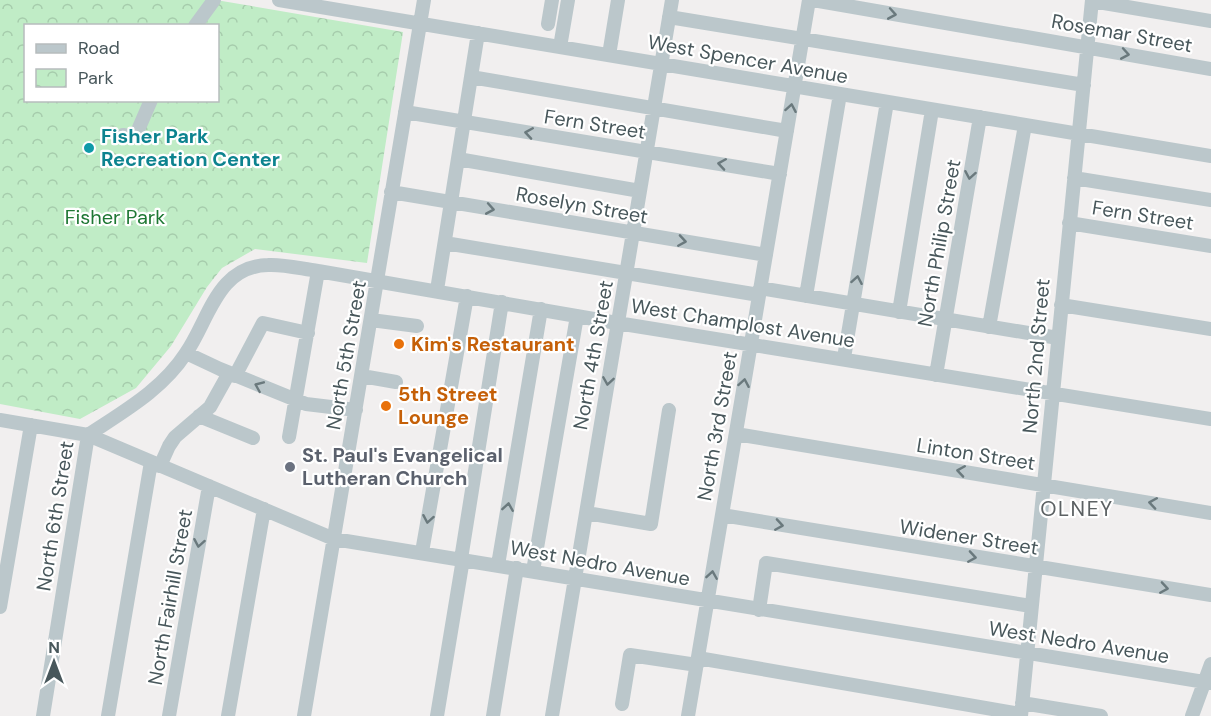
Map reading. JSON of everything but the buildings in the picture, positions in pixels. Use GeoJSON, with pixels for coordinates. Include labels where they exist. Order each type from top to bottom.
{"type":"FeatureCollection","features":[{"type":"Feature","properties":{"kind":"street"},"geometry":{"type":"LineString","coordinates":[[196,24],[214,0]]}},
{"type":"Feature","properties":{"kind":"street","name":"North 5th Street"},"geometry":{"type":"LineString","coordinates":[[304,716],[424,0]]}},
{"type":"Feature","properties":{"kind":"street"},"geometry":{"type":"LineString","coordinates":[[548,24],[552,0]]}},
{"type":"Feature","properties":{"kind":"street"},"geometry":{"type":"LineString","coordinates":[[560,47],[568,0]]}},
{"type":"Feature","properties":{"kind":"street"},"geometry":{"type":"LineString","coordinates":[[609,55],[618,0]]}},
{"type":"Feature","properties":{"kind":"street","name":"North 4th Street"},"geometry":{"type":"LineString","coordinates":[[552,716],[672,0]]}},
{"type":"Feature","properties":{"kind":"street","name":"North 3rd Street"},"geometry":{"type":"LineString","coordinates":[[688,716],[802,39],[811,0]]}},
{"type":"Feature","properties":{"kind":"street","name":"Rosemar Street"},"geometry":{"type":"LineString","coordinates":[[811,0],[1211,69]]}},
{"type":"Feature","properties":{"kind":"street","name":"West Spencer Avenue"},"geometry":{"type":"LineString","coordinates":[[286,1],[348,6],[420,24],[1211,156]]}},
{"type":"Feature","properties":{"kind":"street"},"geometry":{"type":"LineString","coordinates":[[1092,1],[1211,21]]}},
{"type":"Feature","properties":{"kind":"street","name":"North 2nd Street"},"geometry":{"type":"LineString","coordinates":[[1021,711],[1092,1]]}},
{"type":"Feature","properties":{"kind":"street"},"geometry":{"type":"LineString","coordinates":[[669,17],[1084,85]]}},
{"type":"Feature","properties":{"kind":"street"},"geometry":{"type":"LineString","coordinates":[[437,290],[478,33]]}},
{"type":"Feature","properties":{"kind":"street"},"geometry":{"type":"LineString","coordinates":[[471,77],[787,131]]}},
{"type":"Feature","properties":{"kind":"street"},"geometry":{"type":"LineString","coordinates":[[806,296],[840,94]]}},
{"type":"Feature","properties":{"kind":"street"},"geometry":{"type":"LineString","coordinates":[[123,135],[135,137],[150,102]]}},
{"type":"Feature","properties":{"kind":"street"},"geometry":{"type":"LineString","coordinates":[[844,358],[887,102]]}},
{"type":"Feature","properties":{"kind":"street"},"geometry":{"type":"LineString","coordinates":[[899,312],[932,110]]}},
{"type":"Feature","properties":{"kind":"street","name":"Fern Street"},"geometry":{"type":"LineString","coordinates":[[405,112],[780,174]]}},
{"type":"Feature","properties":{"kind":"street","name":"North Philip Street"},"geometry":{"type":"LineString","coordinates":[[936,375],[980,117]]}},
{"type":"Feature","properties":{"kind":"street"},"geometry":{"type":"LineString","coordinates":[[989,327],[1025,125]]}},
{"type":"Feature","properties":{"kind":"street"},"geometry":{"type":"LineString","coordinates":[[458,159],[640,191]]}},
{"type":"Feature","properties":{"kind":"street"},"geometry":{"type":"LineString","coordinates":[[1074,178],[1211,200]]}},
{"type":"Feature","properties":{"kind":"street","name":"Roselyn Street"},"geometry":{"type":"LineString","coordinates":[[391,192],[766,255]]}},
{"type":"Feature","properties":{"kind":"street","name":"Fern Street"},"geometry":{"type":"LineString","coordinates":[[1069,223],[1211,246]]}},
{"type":"Feature","properties":{"kind":"street"},"geometry":{"type":"LineString","coordinates":[[445,243],[806,296],[1058,338]]}},
{"type":"Feature","properties":{"kind":"street","name":"West Champlost Avenue"},"geometry":{"type":"LineString","coordinates":[[270,265],[437,290],[618,323],[1211,419]]}},
{"type":"Feature","properties":{"kind":"street","name":"North 6th Street"},"geometry":{"type":"LineString","coordinates":[[43,716],[88,435],[140,402],[163,381],[186,353],[220,290],[244,270],[270,265]]}},
{"type":"Feature","properties":{"kind":"street"},"geometry":{"type":"LineString","coordinates":[[289,437],[318,271]]}},
{"type":"Feature","properties":{"kind":"street"},"geometry":{"type":"LineString","coordinates":[[422,552],[466,296]]}},
{"type":"Feature","properties":{"kind":"street"},"geometry":{"type":"LineString","coordinates":[[437,716],[502,302]]}},
{"type":"Feature","properties":{"kind":"street"},"geometry":{"type":"LineString","coordinates":[[1061,305],[1211,329]]}},
{"type":"Feature","properties":{"kind":"street"},"geometry":{"type":"LineString","coordinates":[[498,565],[541,309]]}},
{"type":"Feature","properties":{"kind":"street"},"geometry":{"type":"LineString","coordinates":[[108,716],[156,464],[175,437],[214,402],[269,310]]}},
{"type":"Feature","properties":{"kind":"street"},"geometry":{"type":"LineString","coordinates":[[534,571],[577,316]]}},
{"type":"Feature","properties":{"kind":"street"},"geometry":{"type":"LineString","coordinates":[[371,320],[417,326]]}},
{"type":"Feature","properties":{"kind":"street"},"geometry":{"type":"LineString","coordinates":[[263,323],[308,333]]}},
{"type":"Feature","properties":{"kind":"street"},"geometry":{"type":"LineString","coordinates":[[186,353],[306,404],[356,410]]}},
{"type":"Feature","properties":{"kind":"street"},"geometry":{"type":"LineString","coordinates":[[362,376],[396,382]]}},
{"type":"Feature","properties":{"kind":"street"},"geometry":{"type":"LineString","coordinates":[[586,513],[651,524],[669,410]]}},
{"type":"Feature","properties":{"kind":"street"},"geometry":{"type":"LineString","coordinates":[[199,416],[253,438]]}},
{"type":"Feature","properties":{"kind":"street","name":"West Nedro Avenue"},"geometry":{"type":"LineString","coordinates":[[0,420],[88,435],[334,539],[1207,682]]}},
{"type":"Feature","properties":{"kind":"street"},"geometry":{"type":"LineString","coordinates":[[0,607],[31,425]]}},
{"type":"Feature","properties":{"kind":"street","name":"Linton Street"},"geometry":{"type":"LineString","coordinates":[[736,434],[1211,513]]}},
{"type":"Feature","properties":{"kind":"street","name":"North Fairhill Street"},"geometry":{"type":"LineString","coordinates":[[169,716],[209,486]]}},
{"type":"Feature","properties":{"kind":"street"},"geometry":{"type":"LineString","coordinates":[[228,716],[264,509]]}},
{"type":"Feature","properties":{"kind":"street","name":"Widener Street"},"geometry":{"type":"LineString","coordinates":[[722,515],[1211,595]]}},
{"type":"Feature","properties":{"kind":"street"},"geometry":{"type":"LineString","coordinates":[[759,610],[766,563],[1031,606]]}},
{"type":"Feature","properties":{"kind":"street"},"geometry":{"type":"LineString","coordinates":[[493,716],[517,568]]}},
{"type":"Feature","properties":{"kind":"street"},"geometry":{"type":"LineString","coordinates":[[621,704],[630,655],[697,661],[1021,711],[1101,716]]}},
{"type":"Feature","properties":{"kind":"street"},"geometry":{"type":"LineString","coordinates":[[1192,716],[1207,682],[1211,664]]}},
{"type":"Feature","properties":{"kind":"green space","name":"Fisher Park"},"geometry":{"type":"Polygon","coordinates":[[[0,0],[216,0],[403,32],[367,263],[255,249],[222,268],[207,287],[171,346],[136,388],[80,419],[0,404],[0,0]]]}},
{"type":"Feature","properties":{"kind":"place","name":"Fisher Park Recreation Center"},"geometry":{"type":"Point","coordinates":[89,148]}},
{"type":"Feature","properties":{"kind":"place","name":"Kim's Restaurant"},"geometry":{"type":"Point","coordinates":[399,344]}},
{"type":"Feature","properties":{"kind":"place","name":"5th Street Lounge"},"geometry":{"type":"Point","coordinates":[386,406]}},
{"type":"Feature","properties":{"kind":"place","name":"St. Paul's Evangelical Lutheran Church"},"geometry":{"type":"Point","coordinates":[290,467]}},
{"type":"Feature","properties":{"kind":"district","name":"OLNEY"},"geometry":{"type":"Point","coordinates":[1077,509]}}]}
